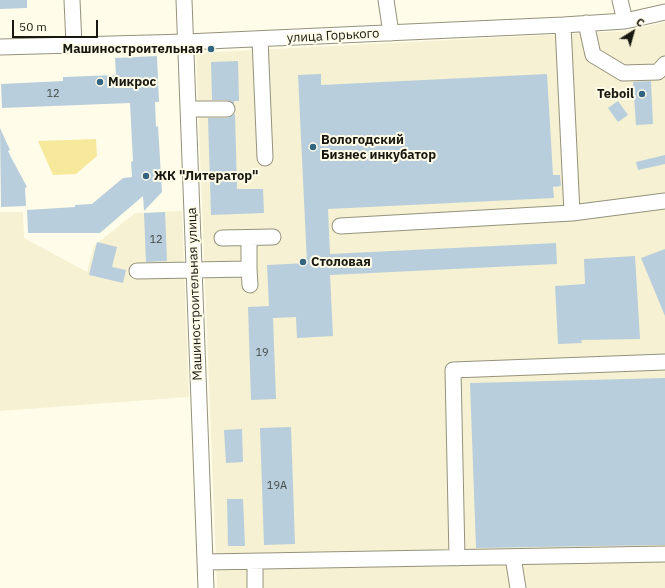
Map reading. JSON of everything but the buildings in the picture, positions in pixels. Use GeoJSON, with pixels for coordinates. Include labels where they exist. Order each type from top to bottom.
{"type":"FeatureCollection","features":[{"type":"Feature","properties":{"kind":"street"},"geometry":{"type":"LineString","coordinates":[[72,0],[74,45]]}},
{"type":"Feature","properties":{"kind":"street","name":"Машиностроительная улица"},"geometry":{"type":"LineString","coordinates":[[184,0],[206,588]]}},
{"type":"Feature","properties":{"kind":"street"},"geometry":{"type":"LineString","coordinates":[[386,0],[391,33]]}},
{"type":"Feature","properties":{"kind":"street"},"geometry":{"type":"LineString","coordinates":[[620,0],[625,21]]}},
{"type":"Feature","properties":{"kind":"street","name":"улица Горького"},"geometry":{"type":"LineString","coordinates":[[0,48],[260,39],[563,25],[625,21],[665,12]]}},
{"type":"Feature","properties":{"kind":"street"},"geometry":{"type":"LineString","coordinates":[[586,23],[594,55],[623,73],[658,72],[665,64]]}},
{"type":"Feature","properties":{"kind":"street"},"geometry":{"type":"LineString","coordinates":[[563,25],[572,213]]}},
{"type":"Feature","properties":{"kind":"street"},"geometry":{"type":"LineString","coordinates":[[260,39],[265,158]]}},
{"type":"Feature","properties":{"kind":"street"},"geometry":{"type":"LineString","coordinates":[[188,109],[226,109]]}},
{"type":"Feature","properties":{"kind":"street"},"geometry":{"type":"LineString","coordinates":[[340,226],[572,213],[665,201]]}},
{"type":"Feature","properties":{"kind":"street"},"geometry":{"type":"LineString","coordinates":[[222,238],[273,237]]}},
{"type":"Feature","properties":{"kind":"street"},"geometry":{"type":"LineString","coordinates":[[249,238],[250,285]]}},
{"type":"Feature","properties":{"kind":"street"},"geometry":{"type":"LineString","coordinates":[[137,271],[250,269]]}},
{"type":"Feature","properties":{"kind":"street"},"geometry":{"type":"LineString","coordinates":[[457,558],[453,370],[665,362]]}},
{"type":"Feature","properties":{"kind":"street"},"geometry":{"type":"LineString","coordinates":[[205,562],[665,554]]}},
{"type":"Feature","properties":{"kind":"street"},"geometry":{"type":"LineString","coordinates":[[513,557],[518,588]]}},
{"type":"Feature","properties":{"kind":"street"},"geometry":{"type":"LineString","coordinates":[[255,562],[255,588]]}},
{"type":"Feature","properties":{"kind":"shaded area"},"geometry":{"type":"Polygon","coordinates":[[[665,22],[665,588],[217,588],[196,53],[626,31],[665,22]]]}},
{"type":"Feature","properties":{"kind":"shaded area"},"geometry":{"type":"Polygon","coordinates":[[[96,139],[97,156],[76,174],[53,175],[38,141],[96,139]]]}},
{"type":"Feature","properties":{"kind":"shaded area"},"geometry":{"type":"Polygon","coordinates":[[[182,211],[189,397],[0,411],[0,212],[23,212],[24,238],[87,272],[94,246],[135,213],[182,211]]]}},
{"type":"Feature","properties":{"kind":"place","name":"Машиностроительная"},"geometry":{"type":"Point","coordinates":[211,49]}},
{"type":"Feature","properties":{"kind":"place","name":"Микрос"},"geometry":{"type":"Point","coordinates":[100,82]}},
{"type":"Feature","properties":{"kind":"place","name":"Teboil"},"geometry":{"type":"Point","coordinates":[642,94]}},
{"type":"Feature","properties":{"kind":"place","name":"Вологодский Бизнес инкубатор"},"geometry":{"type":"Point","coordinates":[313,147]}},
{"type":"Feature","properties":{"kind":"place","name":"ЖК \"Литератор\""},"geometry":{"type":"Point","coordinates":[146,176]}},
{"type":"Feature","properties":{"kind":"place","name":"Столовая"},"geometry":{"type":"Point","coordinates":[303,262]}}]}
